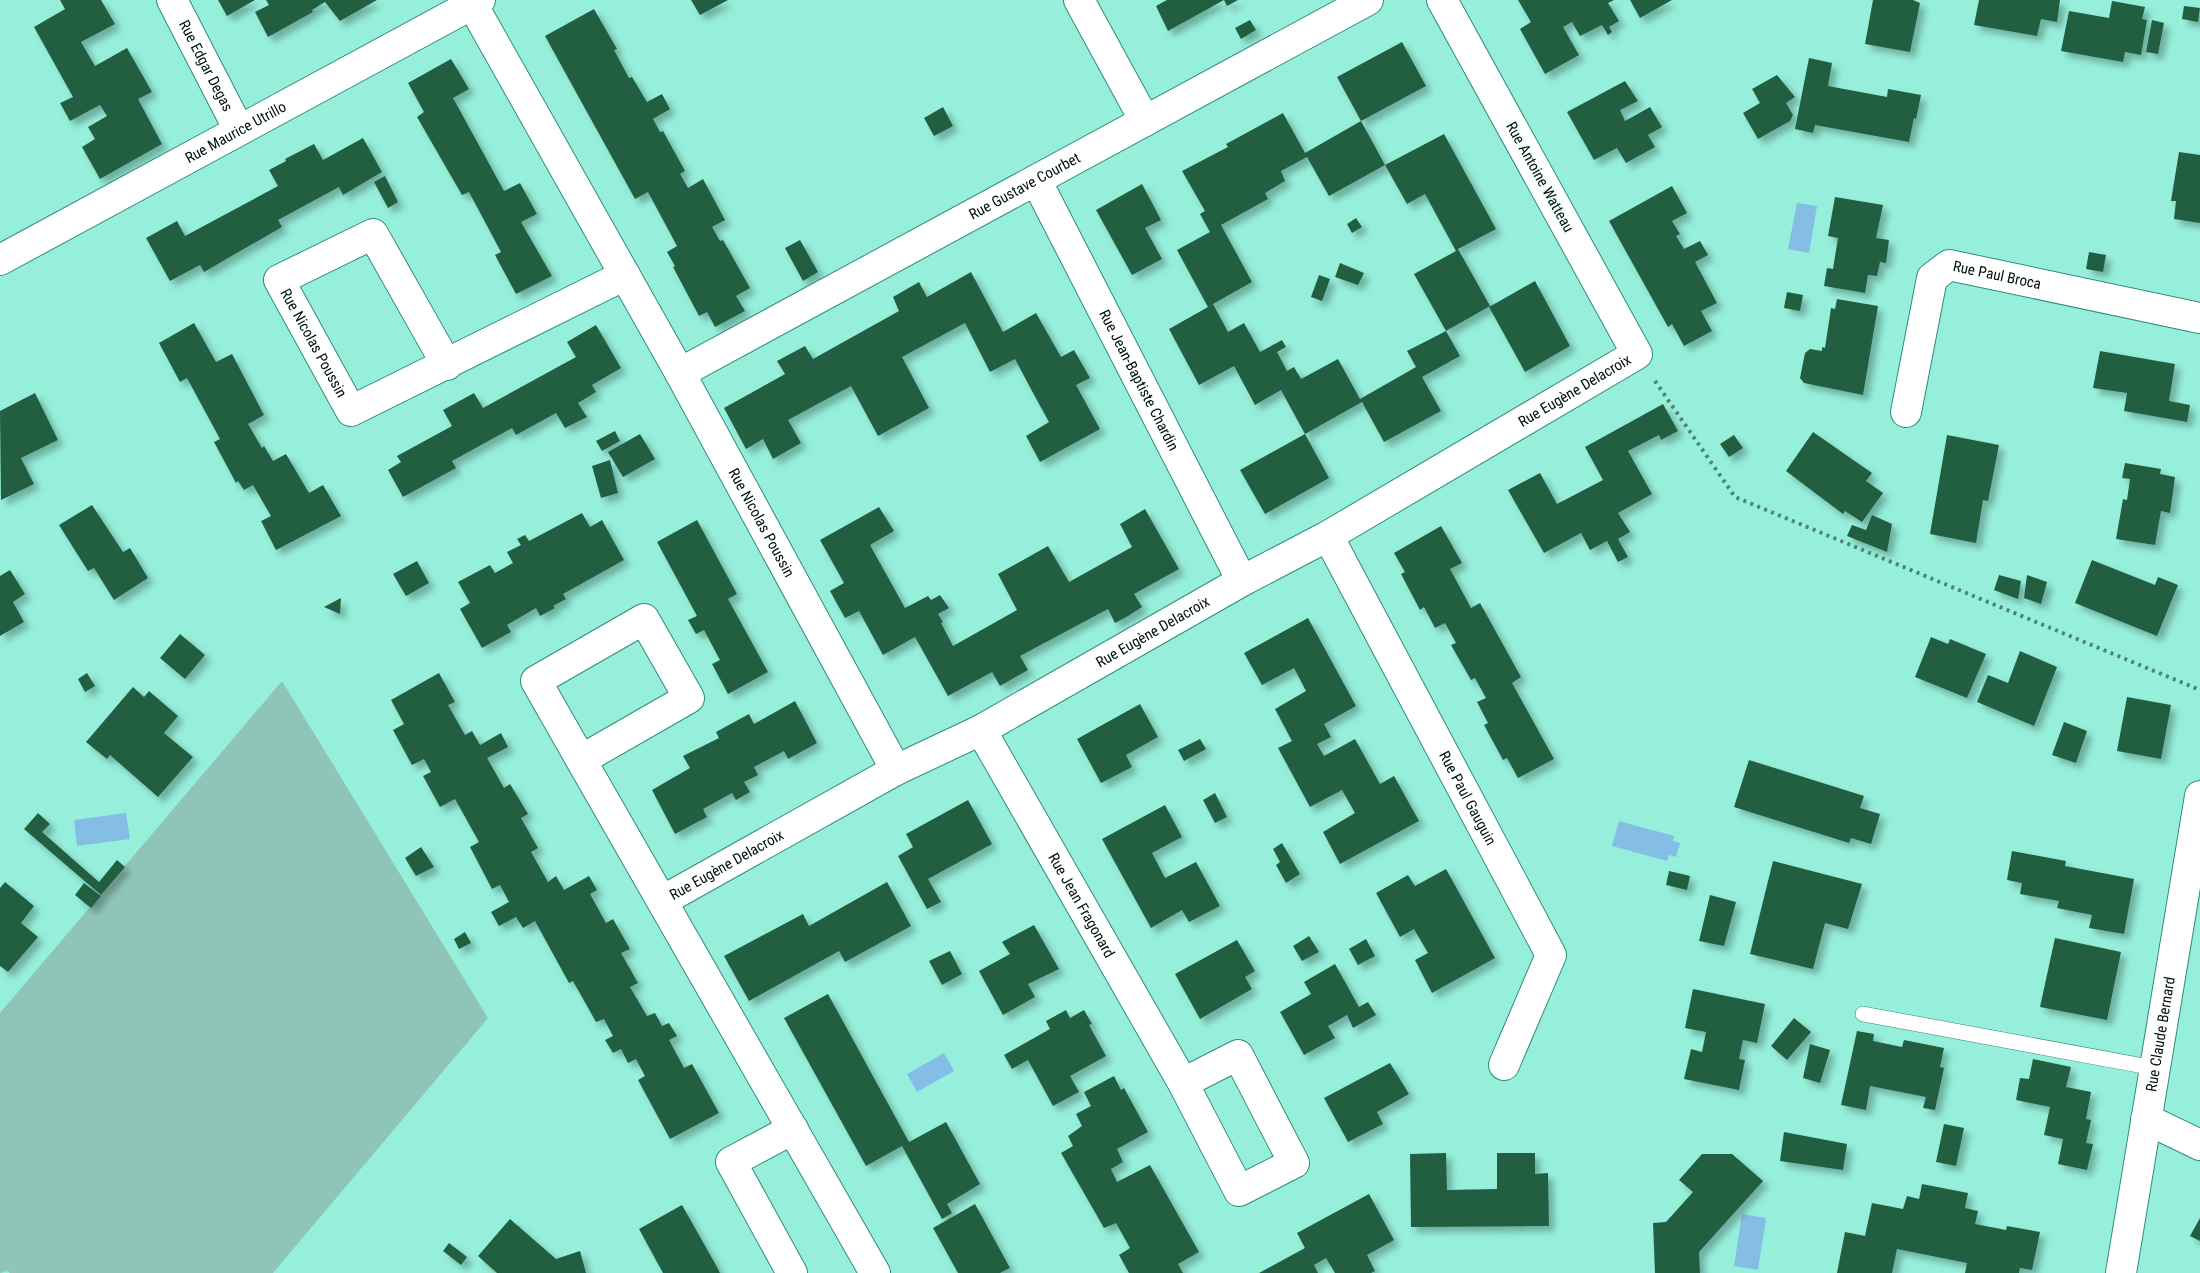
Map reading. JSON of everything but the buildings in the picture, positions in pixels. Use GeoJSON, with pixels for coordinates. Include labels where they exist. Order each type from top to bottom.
{"type":"FeatureCollection","features":[{"type":"Feature","properties":{"kind":"street","name":"Rue Edgar Degas"},"geometry":{"type":"LineString","coordinates":[[172,0],[239,130]]}},
{"type":"Feature","properties":{"kind":"street"},"geometry":{"type":"LineString","coordinates":[[1079,0],[1145,121]]}},
{"type":"Feature","properties":{"kind":"street","name":"Rue Gustave Courbet"},"geometry":{"type":"LineString","coordinates":[[680,374],[1368,0]]}},
{"type":"Feature","properties":{"kind":"street","name":"Rue Antoine Watteau"},"geometry":{"type":"LineString","coordinates":[[1442,0],[1637,354]]}},
{"type":"Feature","properties":{"kind":"street","name":"Rue Maurice Utrillo"},"geometry":{"type":"LineString","coordinates":[[0,260],[471,1]]}},
{"type":"Feature","properties":{"kind":"street","name":"Rue Nicolas Poussin"},"geometry":{"type":"LineString","coordinates":[[471,1],[680,374],[896,770]]}},
{"type":"Feature","properties":{"kind":"street","name":"Rue Jean-Baptiste Chardin"},"geometry":{"type":"LineString","coordinates":[[1036,180],[1242,581]]}},
{"type":"Feature","properties":{"kind":"street","name":"Rue Nicolas Poussin"},"geometry":{"type":"LineString","coordinates":[[447,365],[373,234],[279,280],[351,411],[447,365],[625,275]]}},
{"type":"Feature","properties":{"kind":"street","name":"Rue Paul Broca"},"geometry":{"type":"LineString","coordinates":[[1906,412],[1932,278],[1949,265],[2200,318]]}},
{"type":"Feature","properties":{"kind":"street","name":"Rue Eugène Delacroix"},"geometry":{"type":"LineString","coordinates":[[662,901],[896,770],[981,730],[1242,581],[1328,536],[1637,354]]}},
{"type":"Feature","properties":{"kind":"street","name":"Rue Paul Gauguin"},"geometry":{"type":"LineString","coordinates":[[1328,536],[1551,956],[1504,1065]]}},
{"type":"Feature","properties":{"kind":"street","name":"Rue Eugène Delacroix"},"geometry":{"type":"LineString","coordinates":[[581,760],[689,698],[644,619],[536,681],[581,760],[793,1129],[875,1273]]}},
{"type":"Feature","properties":{"kind":"street","name":"Rue Jean Fragonard"},"geometry":{"type":"LineString","coordinates":[[981,730],[1183,1083]]}},
{"type":"Feature","properties":{"kind":"street","name":"Rue Claude Bernard"},"geometry":{"type":"LineString","coordinates":[[2121,1273],[2200,796]]}},
{"type":"Feature","properties":{"kind":"street"},"geometry":{"type":"LineString","coordinates":[[2146,1119],[2200,1145]]}},
{"type":"Feature","properties":{"kind":"street"},"geometry":{"type":"LineString","coordinates":[[792,1273],[731,1162],[793,1129]]}},
{"type":"Feature","properties":{"kind":"lane"},"geometry":{"type":"LineString","coordinates":[[1863,1014],[2155,1068]]}},
{"type":"Feature","properties":{"kind":"path"},"geometry":{"type":"LineString","coordinates":[[1637,354],[1735,497],[2200,690]]}},
{"type":"Feature","properties":{"kind":"shaded area"},"geometry":{"type":"Polygon","coordinates":[[[1797,203],[1817,206],[1809,253],[1788,249],[1797,203]]]}},
{"type":"Feature","properties":{"kind":"shaded area"},"geometry":{"type":"Polygon","coordinates":[[[282,681],[488,1018],[273,1273],[10,1273],[8,1271],[0,1273],[0,1013],[282,681]]]}},
{"type":"Feature","properties":{"kind":"shaded area"},"geometry":{"type":"Polygon","coordinates":[[[126,813],[130,839],[77,846],[74,820],[126,813]]]}},
{"type":"Feature","properties":{"kind":"shaded area"},"geometry":{"type":"Polygon","coordinates":[[[1619,821],[1674,836],[1673,841],[1680,843],[1676,857],[1669,855],[1667,861],[1612,846],[1619,821]]]}},
{"type":"Feature","properties":{"kind":"shaded area"},"geometry":{"type":"Polygon","coordinates":[[[944,1053],[954,1071],[917,1092],[907,1074],[944,1053]]]}},
{"type":"Feature","properties":{"kind":"shaded area"},"geometry":{"type":"Polygon","coordinates":[[[1742,1214],[1766,1218],[1758,1270],[1734,1266],[1742,1214]]]}}]}
